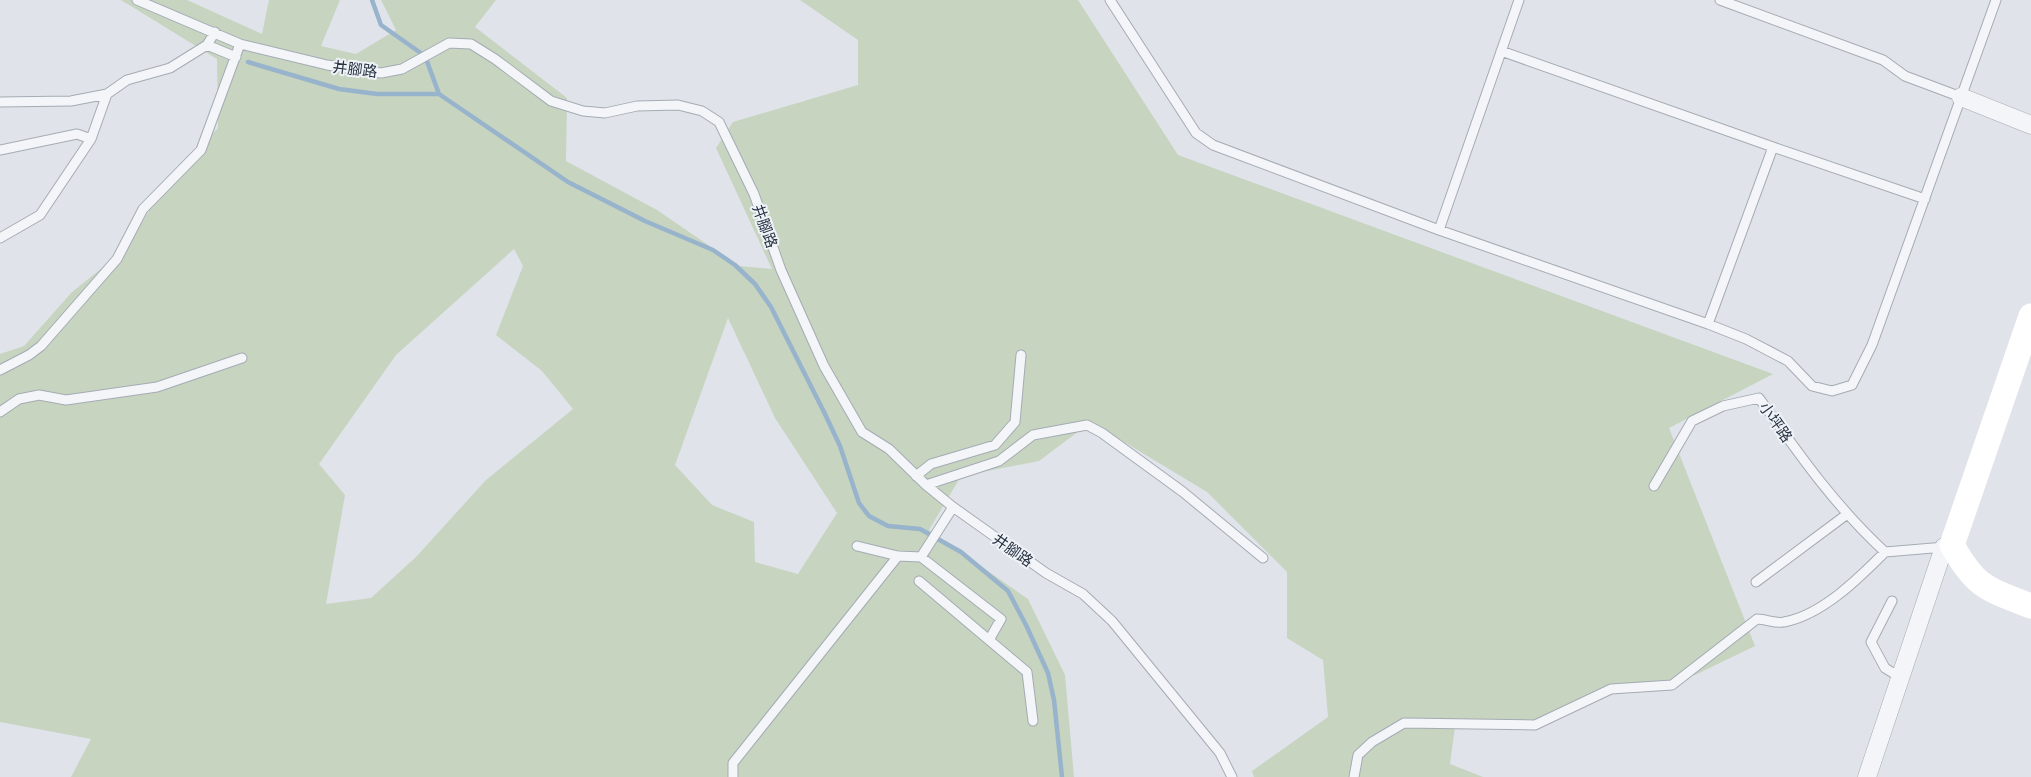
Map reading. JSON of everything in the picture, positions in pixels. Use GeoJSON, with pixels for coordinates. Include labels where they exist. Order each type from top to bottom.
{"type":"FeatureCollection","features":[{"type":"Feature","properties":{"kind":"street"},"geometry":{"type":"LineString","coordinates":[[1961,97],[2031,125]]}},
{"type":"Feature","properties":{"kind":"street"},"geometry":{"type":"LineString","coordinates":[[1867,777],[2031,316]]}},
{"type":"Feature","properties":{"kind":"street"},"geometry":{"type":"LineString","coordinates":[[1948,546],[1965,568],[1985,588],[2031,606]]}},
{"type":"Feature","properties":{"kind":"lane","name":"井腳路"},"geometry":{"type":"LineString","coordinates":[[137,0],[240,44],[326,65],[381,73],[402,69],[449,43],[471,44],[495,59],[550,101],[582,111],[605,113],[637,106],[678,105],[702,111],[719,122],[754,194],[781,270],[824,366],[862,432],[889,449],[916,476],[953,507],[1046,573],[1083,594],[1112,622],[1220,753],[1232,777]]}},
{"type":"Feature","properties":{"kind":"lane"},"geometry":{"type":"LineString","coordinates":[[1110,0],[1196,133],[1213,145],[1439,230],[1746,339],[1788,361],[1812,386],[1832,391],[1852,385],[1872,345],[1996,0]]}},
{"type":"Feature","properties":{"kind":"lane"},"geometry":{"type":"LineString","coordinates":[[1439,230],[1519,0]]}},
{"type":"Feature","properties":{"kind":"lane"},"geometry":{"type":"LineString","coordinates":[[1720,0],[1883,60],[1905,76],[1961,97]]}},
{"type":"Feature","properties":{"kind":"lane"},"geometry":{"type":"LineString","coordinates":[[0,102],[71,101],[107,94],[127,80],[170,68],[207,45],[215,32]]}},
{"type":"Feature","properties":{"kind":"lane"},"geometry":{"type":"LineString","coordinates":[[0,370],[29,355],[41,346],[117,259],[143,209],[201,150],[240,44]]}},
{"type":"Feature","properties":{"kind":"lane"},"geometry":{"type":"LineString","coordinates":[[207,45],[236,57]]}},
{"type":"Feature","properties":{"kind":"lane"},"geometry":{"type":"LineString","coordinates":[[1502,51],[1924,199]]}},
{"type":"Feature","properties":{"kind":"lane"},"geometry":{"type":"LineString","coordinates":[[0,238],[40,215],[91,138],[107,94]]}},
{"type":"Feature","properties":{"kind":"lane"},"geometry":{"type":"LineString","coordinates":[[0,150],[77,134],[91,138]]}},
{"type":"Feature","properties":{"kind":"lane"},"geometry":{"type":"LineString","coordinates":[[1708,324],[1773,147]]}},
{"type":"Feature","properties":{"kind":"lane"},"geometry":{"type":"LineString","coordinates":[[916,476],[931,464],[995,445],[1015,422],[1020,355]]}},
{"type":"Feature","properties":{"kind":"lane"},"geometry":{"type":"LineString","coordinates":[[0,412],[19,399],[39,396],[66,400],[157,387],[242,358]]}},
{"type":"Feature","properties":{"kind":"lane","name":"小坪路"},"geometry":{"type":"LineString","coordinates":[[1654,486],[1692,421],[1723,406],[1759,398],[1799,455],[1846,515],[1885,552]]}},
{"type":"Feature","properties":{"kind":"lane"},"geometry":{"type":"LineString","coordinates":[[926,485],[999,461],[1033,435],[1087,425],[1102,433],[1183,492],[1263,558]]}},
{"type":"Feature","properties":{"kind":"lane"},"geometry":{"type":"LineString","coordinates":[[921,557],[953,507]]}},
{"type":"Feature","properties":{"kind":"lane"},"geometry":{"type":"LineString","coordinates":[[1756,582],[1846,515]]}},
{"type":"Feature","properties":{"kind":"lane"},"geometry":{"type":"LineString","coordinates":[[857,546],[898,556],[921,557],[1001,619],[988,640]]}},
{"type":"Feature","properties":{"kind":"lane"},"geometry":{"type":"LineString","coordinates":[[1354,777],[1358,755],[1372,742],[1404,723],[1535,725],[1612,690],[1672,685],[1757,619],[1782,623],[1806,616],[1836,595],[1885,552],[1948,546]]}},
{"type":"Feature","properties":{"kind":"lane"},"geometry":{"type":"LineString","coordinates":[[733,777],[733,763],[898,556]]}},
{"type":"Feature","properties":{"kind":"lane"},"geometry":{"type":"LineString","coordinates":[[919,581],[1027,672],[1033,721]]}},
{"type":"Feature","properties":{"kind":"lane"},"geometry":{"type":"LineString","coordinates":[[1892,601],[1871,642],[1885,668],[1901,678]]}},
{"type":"Feature","properties":{"kind":"green space"},"geometry":{"type":"Polygon","coordinates":[[[121,0],[187,0],[262,34],[269,0],[340,0],[321,46],[356,54],[396,30],[381,0],[496,0],[475,27],[567,98],[566,161],[657,210],[739,266],[772,269],[716,148],[733,122],[858,85],[858,40],[800,0],[1078,0],[1178,155],[1773,374],[1669,428],[1755,646],[1695,675],[1614,692],[1550,721],[1455,727],[1450,764],[1483,777],[1254,777],[1252,771],[1328,717],[1323,660],[1287,638],[1287,572],[1207,492],[1091,422],[1039,461],[961,476],[929,530],[1028,599],[1065,675],[1074,777],[71,777],[91,739],[0,722],[0,354],[24,346],[72,292],[127,248],[168,179],[218,128],[217,59],[121,0]],[[514,249],[396,355],[319,464],[345,495],[326,604],[371,598],[416,557],[486,480],[573,409],[542,371],[496,335],[523,266],[514,249]],[[728,318],[675,465],[712,505],[754,522],[755,562],[798,574],[837,513],[775,418],[728,318]]]}},
{"type":"Feature","properties":{"kind":"waterway"},"geometry":{"type":"LineString","coordinates":[[372,0],[381,25],[425,56],[439,94],[568,182],[645,221],[713,250],[735,265],[755,284],[771,307],[824,412],[840,446],[859,503],[869,516],[888,526],[920,529],[961,552],[1008,591],[1048,673],[1054,700],[1062,777]]}},
{"type":"Feature","properties":{"kind":"waterway"},"geometry":{"type":"LineString","coordinates":[[248,62],[339,89],[377,94],[439,94]]}}]}
